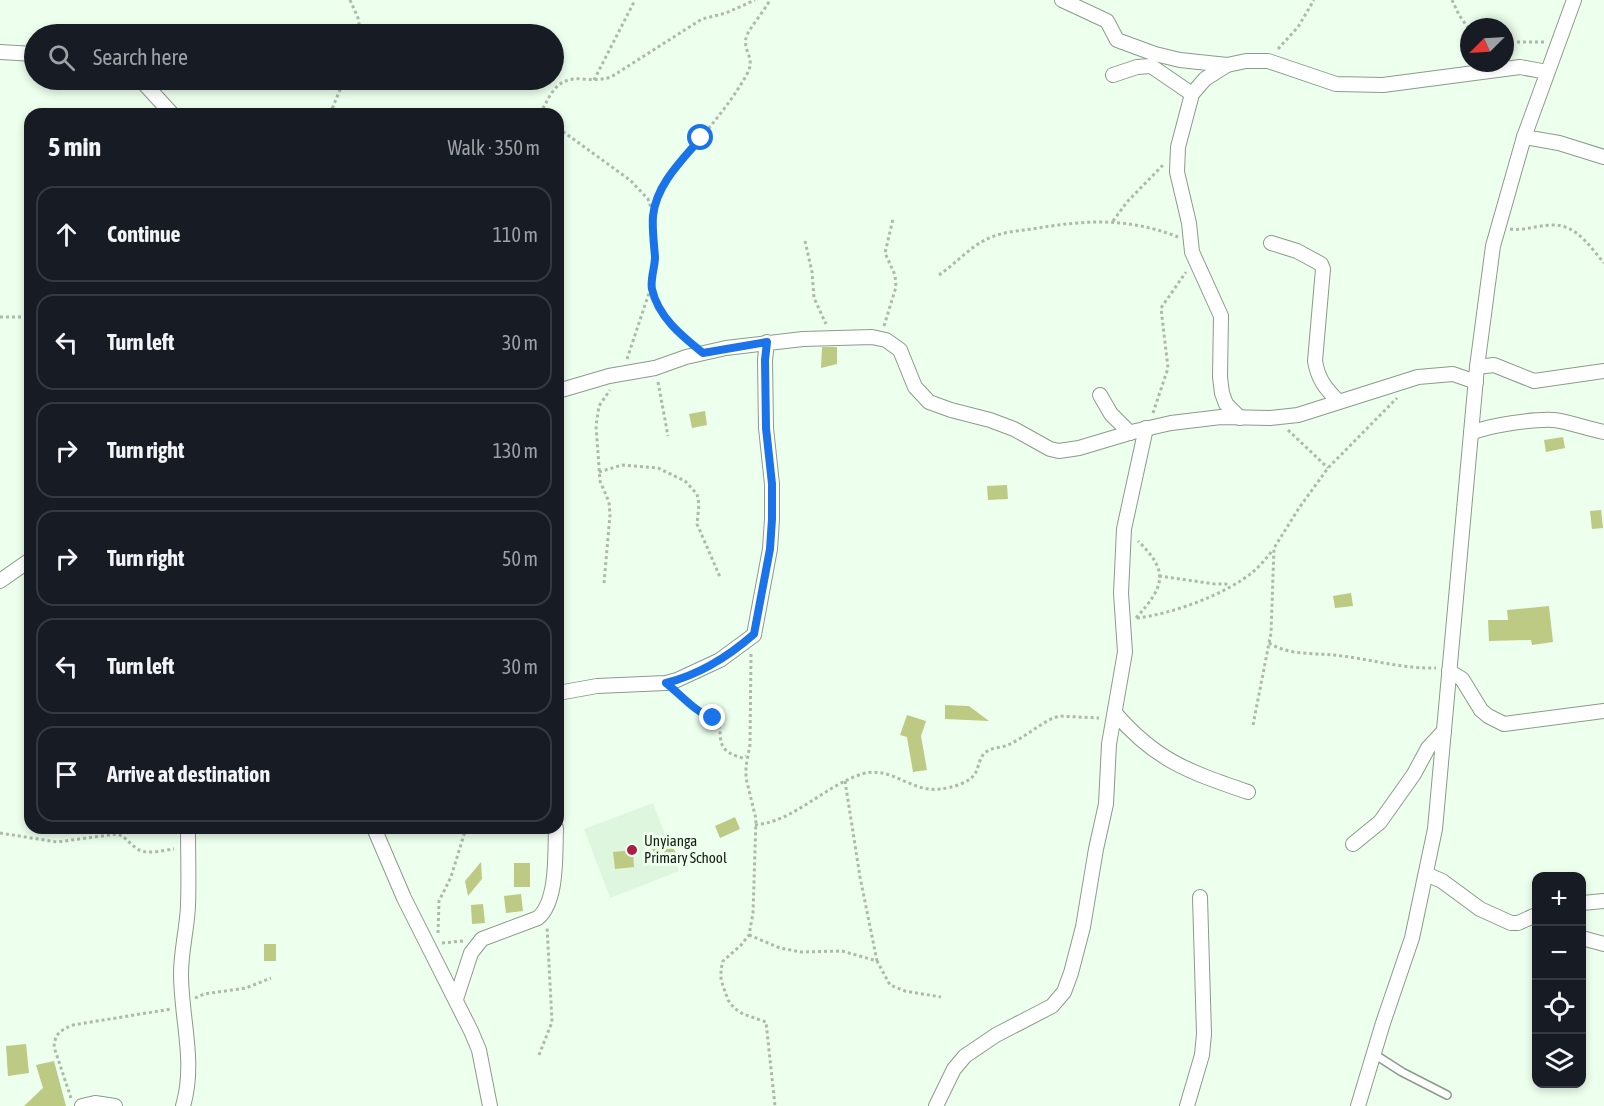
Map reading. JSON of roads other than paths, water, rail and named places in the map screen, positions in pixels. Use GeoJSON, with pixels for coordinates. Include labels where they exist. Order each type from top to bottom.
{"type":"FeatureCollection","features":[{"type":"Feature","properties":{"kind":"street"},"geometry":{"type":"LineString","coordinates":[[1062,0],[1107,21],[1114,37],[1122,43],[1155,54],[1179,60],[1227,65],[1259,59],[1336,84],[1360,86],[1412,82],[1520,67],[1547,72]]}},
{"type":"Feature","properties":{"kind":"street"},"geometry":{"type":"LineString","coordinates":[[1358,1106],[1412,938],[1435,829],[1477,367],[1497,227],[1524,137],[1574,0]]}},
{"type":"Feature","properties":{"kind":"street"},"geometry":{"type":"LineString","coordinates":[[0,52],[24,53]]}},
{"type":"Feature","properties":{"kind":"street"},"geometry":{"type":"LineString","coordinates":[[1227,65],[1205,79],[1192,94],[1179,147],[1177,172],[1195,258],[1221,316],[1222,393],[1226,404],[1240,418]]}},
{"type":"Feature","properties":{"kind":"street"},"geometry":{"type":"LineString","coordinates":[[1113,75],[1137,67],[1151,66],[1192,94]]}},
{"type":"Feature","properties":{"kind":"street"},"geometry":{"type":"LineString","coordinates":[[150,90],[167,108]]}},
{"type":"Feature","properties":{"kind":"street"},"geometry":{"type":"LineString","coordinates":[[1524,137],[1559,143],[1604,157]]}},
{"type":"Feature","properties":{"kind":"street"},"geometry":{"type":"LineString","coordinates":[[1271,243],[1297,251],[1321,264],[1323,269],[1315,361],[1322,383],[1338,401]]}},
{"type":"Feature","properties":{"kind":"street"},"geometry":{"type":"LineString","coordinates":[[564,389],[624,373],[655,368],[703,353],[767,342],[831,337],[878,338],[894,344],[900,350],[915,387],[929,402],[1014,429],[1050,449],[1059,451],[1079,448],[1149,427],[1197,420],[1298,415],[1418,377],[1453,374],[1476,382]]}},
{"type":"Feature","properties":{"kind":"street"},"geometry":{"type":"LineString","coordinates":[[564,692],[605,686],[677,681],[720,660],[754,634],[767,567],[771,529],[772,484],[766,428],[767,342]]}},
{"type":"Feature","properties":{"kind":"street"},"geometry":{"type":"LineString","coordinates":[[1477,367],[1494,365],[1508,369],[1526,380],[1534,381],[1604,371]]}},
{"type":"Feature","properties":{"kind":"street"},"geometry":{"type":"LineString","coordinates":[[1100,395],[1111,414],[1130,433]]}},
{"type":"Feature","properties":{"kind":"street"},"geometry":{"type":"LineString","coordinates":[[1471,433],[1484,428],[1539,420],[1558,421],[1604,432]]}},
{"type":"Feature","properties":{"kind":"street"},"geometry":{"type":"LineString","coordinates":[[936,1106],[954,1069],[965,1056],[996,1035],[1052,1006],[1064,992],[1083,927],[1094,857],[1106,804],[1109,744],[1124,667],[1121,593],[1125,529],[1149,427]]}},
{"type":"Feature","properties":{"kind":"street"},"geometry":{"type":"LineString","coordinates":[[0,581],[24,564]]}},
{"type":"Feature","properties":{"kind":"street"},"geometry":{"type":"LineString","coordinates":[[1449,671],[1462,679],[1481,710],[1504,724],[1604,711]]}},
{"type":"Feature","properties":{"kind":"street"},"geometry":{"type":"LineString","coordinates":[[1115,711],[1139,739],[1173,764],[1248,792]]}},
{"type":"Feature","properties":{"kind":"street"},"geometry":{"type":"LineString","coordinates":[[1353,844],[1380,822],[1414,774],[1428,748],[1444,731]]}},
{"type":"Feature","properties":{"kind":"street"},"geometry":{"type":"LineString","coordinates":[[183,1106],[187,1081],[188,1048],[182,1007],[181,971],[188,904],[188,834]]}},
{"type":"Feature","properties":{"kind":"street"},"geometry":{"type":"LineString","coordinates":[[377,834],[404,898],[456,999],[479,1050],[490,1106]]}},
{"type":"Feature","properties":{"kind":"street"},"geometry":{"type":"LineString","coordinates":[[456,999],[471,953],[482,939],[537,918],[544,913],[549,903],[554,874],[556,834]]}},
{"type":"Feature","properties":{"kind":"street"},"geometry":{"type":"LineString","coordinates":[[1426,874],[1442,881],[1480,909],[1511,923],[1532,926]]}},
{"type":"Feature","properties":{"kind":"street"},"geometry":{"type":"LineString","coordinates":[[1187,1106],[1202,1055],[1204,1034],[1200,897]]}},
{"type":"Feature","properties":{"kind":"street"},"geometry":{"type":"LineString","coordinates":[[1586,903],[1604,901]]}},
{"type":"Feature","properties":{"kind":"street"},"geometry":{"type":"LineString","coordinates":[[1518,924],[1532,917]]}},
{"type":"Feature","properties":{"kind":"street"},"geometry":{"type":"LineString","coordinates":[[1586,939],[1604,944]]}},
{"type":"Feature","properties":{"kind":"street"},"geometry":{"type":"LineString","coordinates":[[82,1106],[95,1102],[115,1106]]}},
{"type":"Feature","properties":{"kind":"lane"},"geometry":{"type":"LineString","coordinates":[[1374,1054],[1402,1072],[1447,1095]]}},
{"type":"Feature","properties":{"kind":"place","name":"Unyianga Primary School"},"geometry":{"type":"Point","coordinates":[632,850]}}]}
